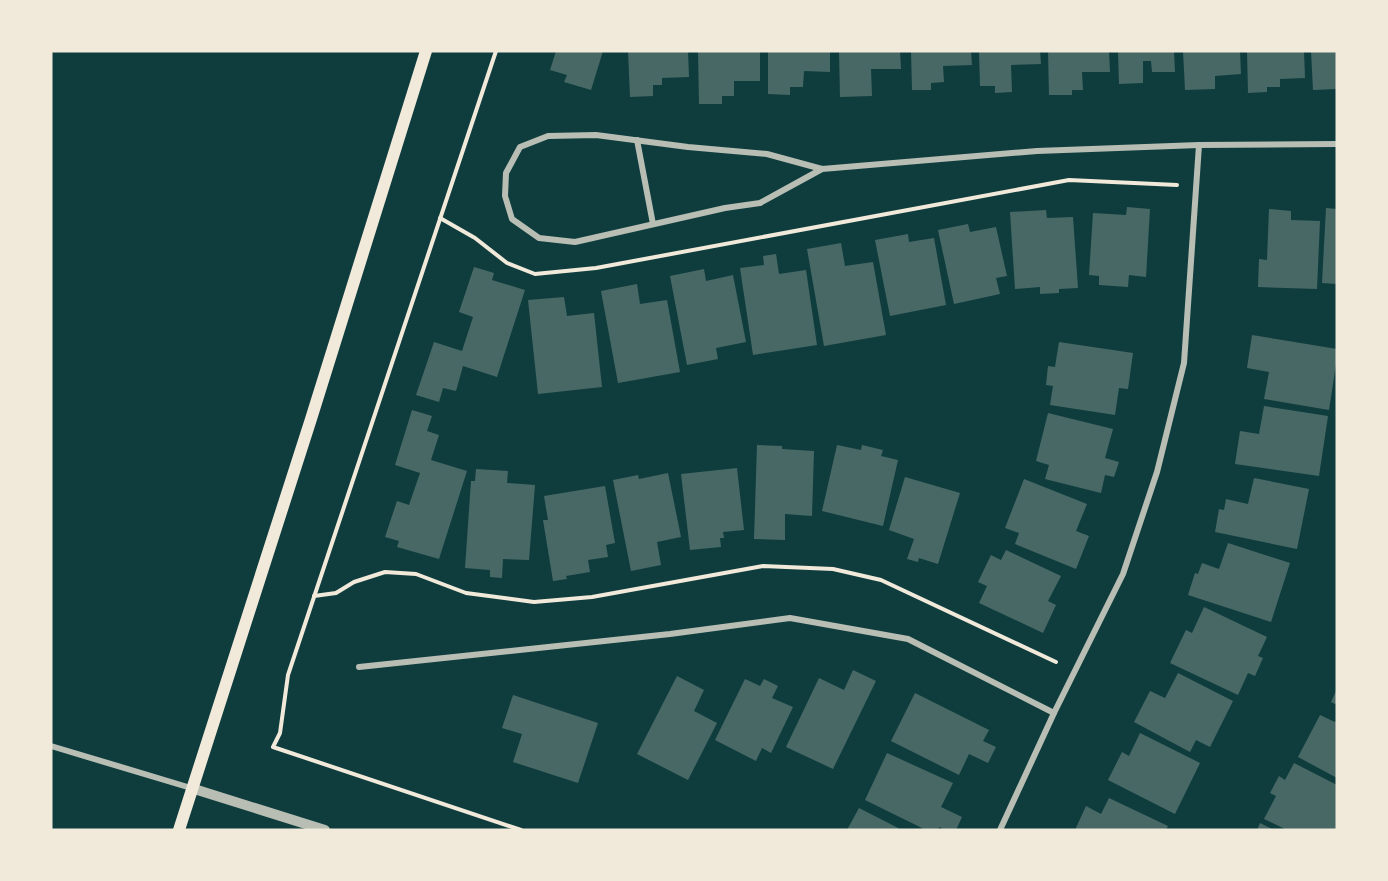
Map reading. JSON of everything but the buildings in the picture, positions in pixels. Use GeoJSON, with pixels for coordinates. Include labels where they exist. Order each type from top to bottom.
{"type":"FeatureCollection","features":[{"type":"Feature","properties":{"kind":"main road"},"geometry":{"type":"LineString","coordinates":[[178,830],[311,419],[426,51]]}},
{"type":"Feature","properties":{"kind":"street"},"geometry":{"type":"LineString","coordinates":[[822,169],[760,202],[575,242],[539,238],[512,219],[505,196],[506,173],[520,147],[548,136],[596,135],[767,154],[822,169],[1037,151],[1199,145],[1337,144]]}},
{"type":"Feature","properties":{"kind":"street"},"geometry":{"type":"LineString","coordinates":[[637,140],[652,225]]}},
{"type":"Feature","properties":{"kind":"street"},"geometry":{"type":"LineString","coordinates":[[1000,830],[1054,713],[1123,574],[1157,472],[1184,363],[1199,145]]}},
{"type":"Feature","properties":{"kind":"street"},"geometry":{"type":"LineString","coordinates":[[359,667],[670,634],[790,618],[908,639],[1054,713]]}},
{"type":"Feature","properties":{"kind":"street"},"geometry":{"type":"LineString","coordinates":[[51,747],[325,830]]}},
{"type":"Feature","properties":{"kind":"path"},"geometry":{"type":"LineString","coordinates":[[496,51],[288,675],[280,733],[273,747],[521,830]]}},
{"type":"Feature","properties":{"kind":"path"},"geometry":{"type":"LineString","coordinates":[[441,218],[475,238],[507,263],[535,274],[596,268],[1069,180],[1197,186]]}},
{"type":"Feature","properties":{"kind":"path"},"geometry":{"type":"LineString","coordinates":[[314,596],[336,593],[354,582],[385,572],[416,574],[466,593],[534,602],[592,597],[763,566],[833,569],[881,580],[1075,671]]}}]}
